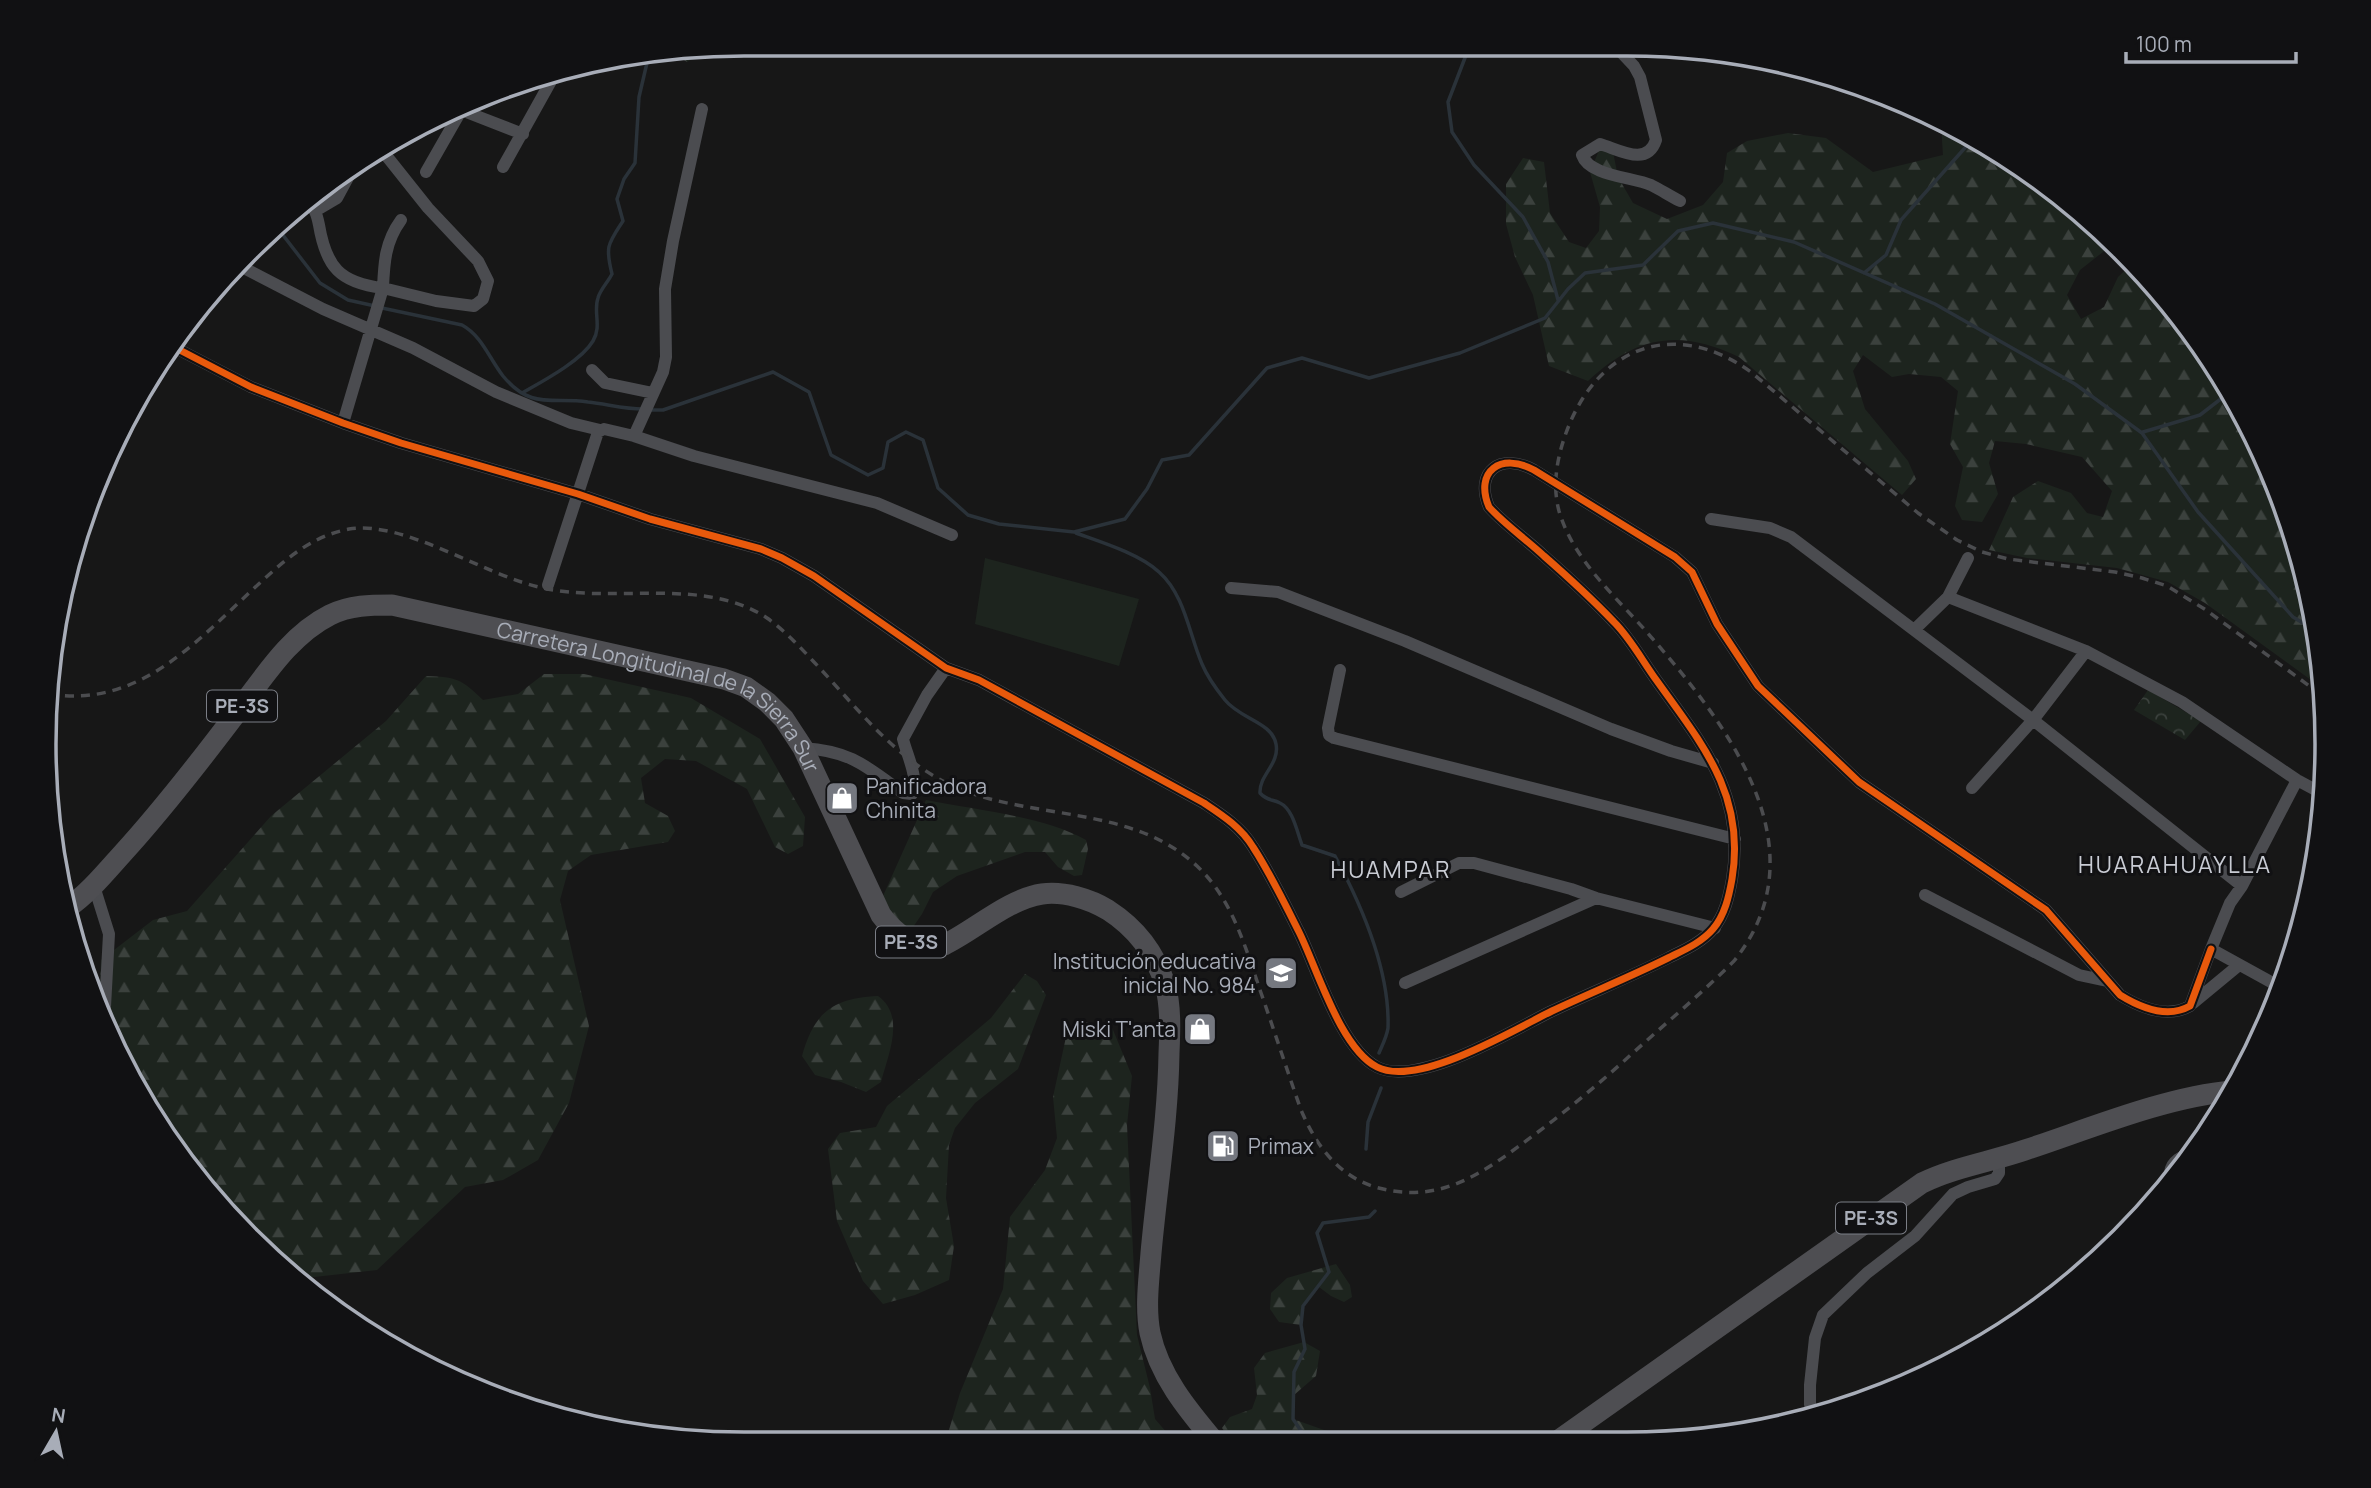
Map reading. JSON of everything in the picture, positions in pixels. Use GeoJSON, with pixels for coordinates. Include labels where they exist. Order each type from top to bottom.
{"type":"FeatureCollection","features":[{"type":"Feature","properties":{"kind":"highway","name":"Carretera Longitudinal de la Sierra Sur"},"geometry":{"type":"LineString","coordinates":[[74,902],[94,886],[194,771],[278,659],[311,627],[330,615],[357,606],[392,605],[724,679],[746,687],[784,719],[803,748],[881,915],[905,938],[918,945],[944,945],[1026,898],[1044,893],[1096,903],[1135,930],[1149,950],[1166,988],[1170,1033],[1169,1090],[1147,1305],[1149,1330],[1154,1348],[1183,1404],[1206,1432]]}},
{"type":"Feature","properties":{"kind":"highway","name":"PE-3S"},"geometry":{"type":"LineString","coordinates":[[1570,1432],[1922,1183],[1949,1170],[1999,1159],[2188,1097],[2220,1093]]}},
{"type":"Feature","properties":{"kind":"street"},"geometry":{"type":"LineString","coordinates":[[1625,56],[1640,76],[1656,140],[1650,152],[1643,155],[1629,155],[1600,144],[1582,155],[1589,165],[1628,180],[1648,184],[1680,201]]}},
{"type":"Feature","properties":{"kind":"street"},"geometry":{"type":"LineString","coordinates":[[503,167],[549,84]]}},
{"type":"Feature","properties":{"kind":"street"},"geometry":{"type":"LineString","coordinates":[[636,430],[663,372],[666,358],[665,289],[702,109]]}},
{"type":"Feature","properties":{"kind":"street"},"geometry":{"type":"LineString","coordinates":[[470,113],[523,134]]}},
{"type":"Feature","properties":{"kind":"street"},"geometry":{"type":"LineString","coordinates":[[426,172],[457,119]]}},
{"type":"Feature","properties":{"kind":"street"},"geometry":{"type":"LineString","coordinates":[[312,209],[324,251],[333,266],[349,280],[436,301],[474,306],[483,299],[488,281],[478,261],[428,208],[387,156]]}},
{"type":"Feature","properties":{"kind":"street"},"geometry":{"type":"LineString","coordinates":[[318,204],[337,198],[344,184]]}},
{"type":"Feature","properties":{"kind":"street"},"geometry":{"type":"LineString","coordinates":[[343,423],[383,288],[385,252],[401,220]]}},
{"type":"Feature","properties":{"kind":"street"},"geometry":{"type":"LineString","coordinates":[[247,270],[323,309],[413,348],[496,392],[571,423],[600,430],[636,430],[694,456],[877,503],[952,535]]}},
{"type":"Feature","properties":{"kind":"street"},"geometry":{"type":"LineString","coordinates":[[180,350],[251,387],[343,423],[401,443],[578,494],[650,519],[761,549],[782,558],[814,576],[946,668],[979,680],[1204,803],[1231,821],[1252,844],[1300,933],[1344,1031],[1363,1056],[1377,1067],[1406,1072],[1452,1060],[1589,993],[1646,970],[1702,940],[1715,928],[1729,896],[1735,839],[1729,804],[1713,763],[1617,625],[1489,507],[1485,497],[1485,483],[1492,470],[1508,461],[1524,464],[1675,557],[1692,572],[1717,624],[1758,685],[1838,764],[1859,782],[2046,910],[2120,995],[2149,1009],[2179,1012],[2239,965]]}},
{"type":"Feature","properties":{"kind":"street"},"geometry":{"type":"LineString","coordinates":[[592,370],[605,383],[651,396]]}},
{"type":"Feature","properties":{"kind":"street"},"geometry":{"type":"LineString","coordinates":[[548,586],[600,430]]}},
{"type":"Feature","properties":{"kind":"street"},"geometry":{"type":"LineString","coordinates":[[1711,519],[1770,527],[1791,537],[2033,720],[2242,886]]}},
{"type":"Feature","properties":{"kind":"street"},"geometry":{"type":"LineString","coordinates":[[1914,630],[1948,597],[1968,558]]}},
{"type":"Feature","properties":{"kind":"street"},"geometry":{"type":"LineString","coordinates":[[1231,589],[1278,592],[1405,641],[1611,729],[1713,763]]}},
{"type":"Feature","properties":{"kind":"street"},"geometry":{"type":"LineString","coordinates":[[1948,597],[2086,650],[2182,702],[2314,789]]}},
{"type":"Feature","properties":{"kind":"street"},"geometry":{"type":"LineString","coordinates":[[1972,788],[2033,720],[2086,650]]}},
{"type":"Feature","properties":{"kind":"street"},"geometry":{"type":"LineString","coordinates":[[803,748],[823,749],[849,756],[903,793],[912,794],[915,786],[911,761],[903,739],[927,695],[946,668]]}},
{"type":"Feature","properties":{"kind":"street"},"geometry":{"type":"LineString","coordinates":[[1340,670],[1328,729],[1329,736],[1735,839]]}},
{"type":"Feature","properties":{"kind":"street"},"geometry":{"type":"LineString","coordinates":[[2190,1006],[2220,922],[2242,886],[2297,780]]}},
{"type":"Feature","properties":{"kind":"street"},"geometry":{"type":"LineString","coordinates":[[1401,892],[1459,863],[1474,863],[1715,928]]}},
{"type":"Feature","properties":{"kind":"street"},"geometry":{"type":"LineString","coordinates":[[94,886],[109,934],[106,1001]]}},
{"type":"Feature","properties":{"kind":"street"},"geometry":{"type":"LineString","coordinates":[[1925,895],[2079,975],[2107,981]]}},
{"type":"Feature","properties":{"kind":"street"},"geometry":{"type":"LineString","coordinates":[[1405,983],[1596,898]]}},
{"type":"Feature","properties":{"kind":"street"},"geometry":{"type":"LineString","coordinates":[[2211,949],[2272,983]]}},
{"type":"Feature","properties":{"kind":"street"},"geometry":{"type":"LineString","coordinates":[[1811,1407],[1815,1338],[1823,1315],[1867,1273],[1915,1236],[1953,1194],[1968,1186],[1995,1179],[1999,1173],[1999,1159]]}},
{"type":"Feature","properties":{"kind":"green space"},"geometry":{"type":"Polygon","coordinates":[[[1788,133],[1826,138],[1873,172],[1943,155],[1942,133],[1971,148],[2046,198],[2105,250],[2080,270],[2067,295],[2081,319],[2104,307],[2118,277],[2125,270],[2173,325],[2199,362],[2244,440],[2278,523],[2302,610],[2312,681],[2205,603],[2168,582],[2117,568],[2027,558],[1989,550],[2013,497],[2038,481],[2071,493],[2087,513],[2103,517],[2112,491],[2082,457],[2026,444],[1995,441],[1989,463],[1998,494],[1982,522],[1962,520],[1955,506],[1963,467],[1950,444],[1958,391],[1941,377],[1909,374],[1892,377],[1863,355],[1853,371],[1865,409],[1908,461],[1916,479],[1902,495],[1739,357],[1717,348],[1697,342],[1659,341],[1623,354],[1588,381],[1549,366],[1533,295],[1515,257],[1506,224],[1506,184],[1523,158],[1544,162],[1550,213],[1569,242],[1586,248],[1599,231],[1600,207],[1590,172],[1600,148],[1613,152],[1618,177],[1633,203],[1667,219],[1703,205],[1723,182],[1727,153],[1747,141],[1788,133]]]}},
{"type":"Feature","properties":{"kind":"green space"},"geometry":{"type":"Polygon","coordinates":[[[985,558],[1139,599],[1119,666],[975,624],[985,558]]]}},
{"type":"Feature","properties":{"kind":"green space"},"geometry":{"type":"Polygon","coordinates":[[[544,674],[584,674],[691,698],[760,739],[805,817],[803,846],[788,854],[775,847],[747,789],[696,761],[665,759],[641,778],[645,803],[668,816],[675,831],[668,842],[591,855],[568,871],[560,900],[589,1026],[569,1103],[538,1160],[503,1180],[465,1187],[377,1270],[310,1277],[227,1198],[172,1126],[148,1088],[108,1007],[100,985],[101,960],[153,920],[187,911],[271,816],[386,721],[426,676],[458,680],[483,700],[518,694],[544,674]]]}},
{"type":"Feature","properties":{"kind":"green space"},"geometry":{"type":"Polygon","coordinates":[[[2148,690],[2201,721],[2185,740],[2134,710],[2148,690]]]}},
{"type":"Feature","properties":{"kind":"green space"},"geometry":{"type":"Polygon","coordinates":[[[926,800],[1030,819],[1086,840],[1088,849],[1082,875],[1074,876],[1058,867],[1045,852],[1025,852],[957,876],[933,892],[913,927],[899,929],[883,896],[926,800]]]}},
{"type":"Feature","properties":{"kind":"green space"},"geometry":{"type":"Polygon","coordinates":[[[1025,974],[1037,981],[1046,995],[1018,1069],[975,1103],[955,1128],[949,1145],[946,1198],[954,1246],[949,1280],[915,1295],[883,1304],[863,1281],[837,1221],[828,1149],[840,1133],[876,1127],[887,1106],[991,1018],[1025,974]]]}},
{"type":"Feature","properties":{"kind":"green space"},"geometry":{"type":"Polygon","coordinates":[[[878,996],[886,1004],[893,1025],[891,1048],[881,1082],[866,1092],[815,1075],[802,1056],[812,1029],[819,1019],[827,1011],[848,1000],[878,996]]]}},
{"type":"Feature","properties":{"kind":"green space"},"geometry":{"type":"Polygon","coordinates":[[[1082,1022],[1111,1025],[1132,1076],[1127,1125],[1137,1335],[1155,1419],[1166,1432],[948,1432],[960,1393],[1003,1289],[1010,1217],[1045,1170],[1057,1138],[1053,1097],[1066,1037],[1082,1022]]]}},
{"type":"Feature","properties":{"kind":"green space"},"geometry":{"type":"Polygon","coordinates":[[[1336,1264],[1350,1285],[1352,1297],[1344,1302],[1319,1287],[1303,1306],[1301,1325],[1279,1322],[1270,1309],[1271,1293],[1287,1278],[1336,1264]]]}},
{"type":"Feature","properties":{"kind":"green space"},"geometry":{"type":"Polygon","coordinates":[[[1304,1342],[1320,1351],[1316,1376],[1294,1395],[1293,1419],[1330,1432],[1225,1432],[1222,1428],[1230,1417],[1252,1409],[1257,1395],[1254,1368],[1265,1353],[1304,1342]]]}},
{"type":"Feature","properties":{"kind":"waterway"},"geometry":{"type":"LineString","coordinates":[[1466,56],[1448,102],[1452,132],[1474,165],[1523,217],[1548,262],[1558,300]]}},
{"type":"Feature","properties":{"kind":"waterway"},"geometry":{"type":"LineString","coordinates":[[522,393],[551,377],[580,356],[596,335],[598,298],[612,274],[609,246],[623,221],[617,199],[624,179],[635,163],[639,97],[647,63]]}},
{"type":"Feature","properties":{"kind":"waterway"},"geometry":{"type":"LineString","coordinates":[[1864,273],[1886,255],[1901,220],[1967,146]]}},
{"type":"Feature","properties":{"kind":"waterway"},"geometry":{"type":"LineString","coordinates":[[650,410],[663,410],[773,372],[809,392],[831,455],[868,475],[883,468],[888,442],[906,432],[923,440],[938,488],[968,515],[999,524],[1074,532],[1125,519],[1147,489],[1162,460],[1189,455],[1267,368],[1302,358],[1369,378],[1460,353],[1545,318],[1585,273],[1643,265],[1678,231],[1713,223],[1794,242],[1935,304],[2075,384],[2142,433],[2198,512],[2293,617],[2304,624]]}},
{"type":"Feature","properties":{"kind":"waterway"},"geometry":{"type":"LineString","coordinates":[[282,234],[320,283],[348,300],[375,306]]}},
{"type":"Feature","properties":{"kind":"waterway"},"geometry":{"type":"LineString","coordinates":[[382,308],[462,325],[480,341],[513,387],[533,398],[643,409]]}},
{"type":"Feature","properties":{"kind":"waterway"},"geometry":{"type":"LineString","coordinates":[[2143,432],[2200,415],[2222,398]]}},
{"type":"Feature","properties":{"kind":"waterway"},"geometry":{"type":"LineString","coordinates":[[1076,533],[1131,554],[1168,581],[1181,603],[1202,664],[1216,687],[1231,706],[1262,725],[1273,737],[1276,744],[1275,758],[1260,793],[1288,810],[1302,845],[1335,856],[1355,896],[1372,939],[1384,984],[1388,1028],[1379,1053]]}},
{"type":"Feature","properties":{"kind":"waterway"},"geometry":{"type":"LineString","coordinates":[[1366,1149],[1368,1122],[1381,1088]]}},
{"type":"Feature","properties":{"kind":"waterway"},"geometry":{"type":"LineString","coordinates":[[1302,1432],[1293,1419],[1294,1372],[1305,1349],[1301,1325],[1303,1306],[1329,1272],[1317,1233],[1323,1223],[1369,1217],[1375,1211]]}},
{"type":"Feature","properties":{"kind":"railway"},"geometry":{"type":"LineString","coordinates":[[57,695],[82,696],[113,691],[141,680],[192,645],[291,556],[313,542],[349,529],[371,528],[395,533],[520,582],[543,588],[599,594],[687,594],[742,605],[767,618],[785,633],[877,730],[932,775],[983,797],[1111,823],[1142,832],[1171,846],[1197,866],[1220,893],[1236,924],[1301,1110],[1321,1147],[1339,1167],[1362,1182],[1399,1192],[1421,1192],[1441,1189],[1479,1173],[1516,1149],[1568,1108],[1734,961],[1760,917],[1770,873],[1767,829],[1753,785],[1731,743],[1704,703],[1675,665],[1584,560],[1565,528],[1559,511],[1556,472],[1566,433],[1580,403],[1597,379],[1618,361],[1641,350],[1667,344],[1694,346],[1722,355],[1751,372],[1918,513],[1957,540],[1982,552],[2008,559],[2115,572],[2167,586],[2206,610],[2313,689]]}},
{"type":"Feature","properties":{"kind":"cycle path"},"geometry":{"type":"LineString","coordinates":[[180,350],[251,387],[343,423],[401,443],[578,494],[650,519],[761,549],[782,558],[814,576],[946,668],[979,680],[1204,803],[1237,827],[1253,847],[1299,932],[1341,1025],[1352,1043],[1377,1067],[1395,1071],[1416,1070],[1440,1064],[1490,1043],[1686,949],[1703,938],[1717,924],[1731,885],[1735,849],[1733,821],[1717,772],[1690,727],[1620,629],[1580,588],[1489,507],[1485,484],[1488,475],[1501,464],[1511,463],[1534,470],[1675,557],[1692,572],[1717,624],[1758,686],[1859,782],[2046,910],[2120,995],[2137,1004],[2163,1012],[2190,1006],[2211,949]]}},
{"type":"Feature","properties":{"kind":"place","name":"Panificadora Chinita"},"geometry":{"type":"Point","coordinates":[842,798]}},
{"type":"Feature","properties":{"kind":"place","name":"Institución educativa inicial No. 984"},"geometry":{"type":"Point","coordinates":[1281,973]}},
{"type":"Feature","properties":{"kind":"place","name":"Miski T'anta"},"geometry":{"type":"Point","coordinates":[1200,1029]}},
{"type":"Feature","properties":{"kind":"place","name":"Primax"},"geometry":{"type":"Point","coordinates":[1223,1146]}},
{"type":"Feature","properties":{"kind":"district","name":"HUARAHUAYLLA"},"geometry":{"type":"Point","coordinates":[2175,864]}},
{"type":"Feature","properties":{"kind":"district","name":"HUAMPAR"},"geometry":{"type":"Point","coordinates":[1391,869]}}]}
